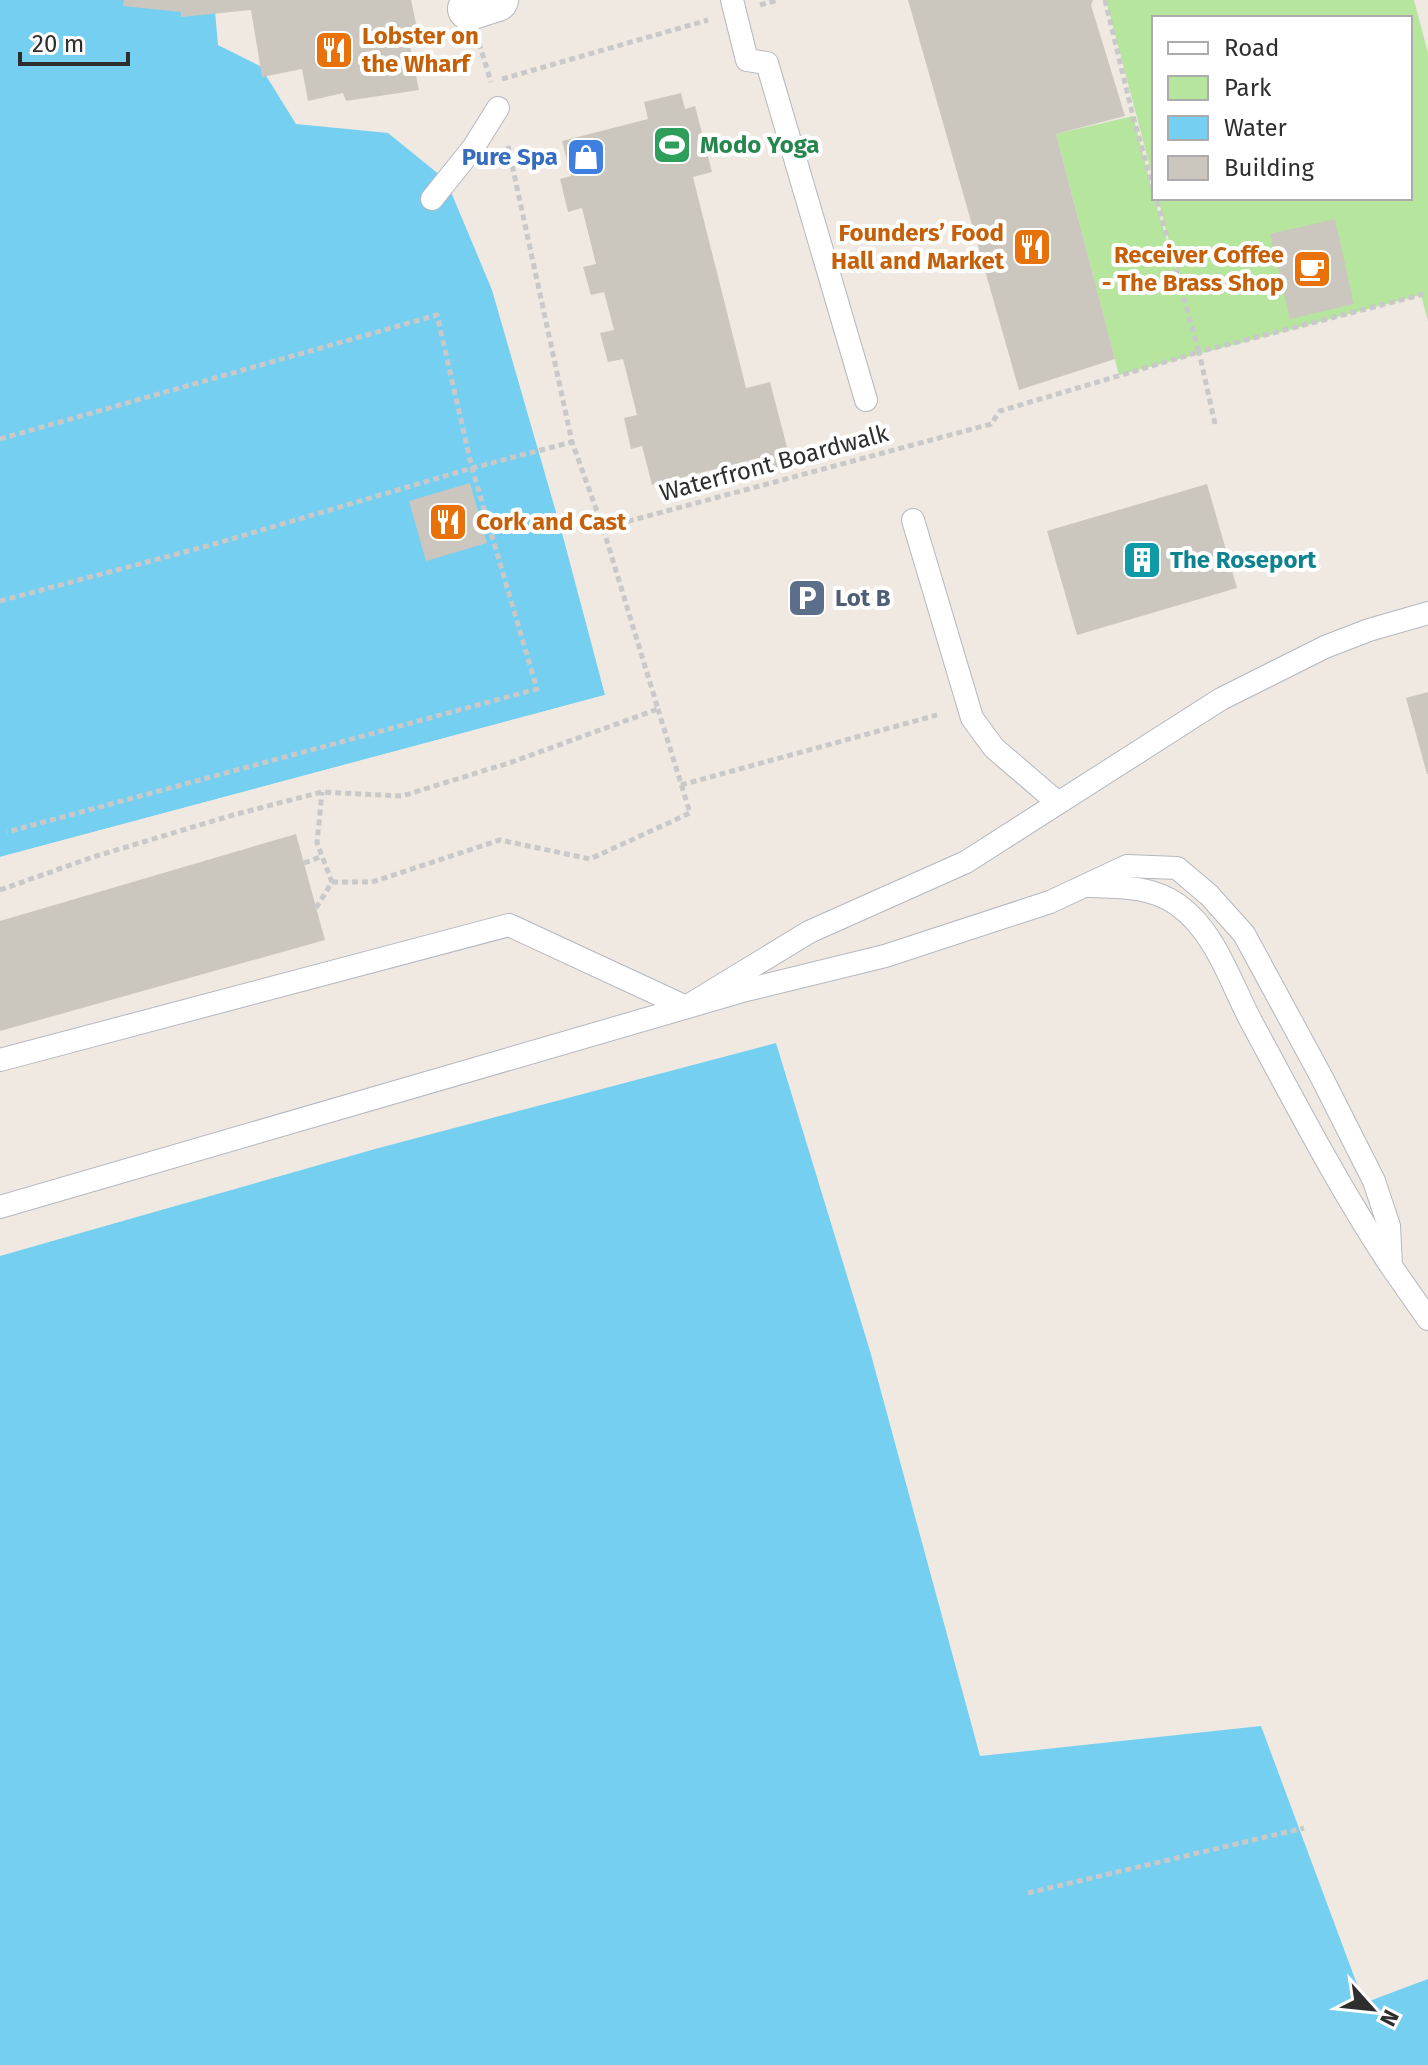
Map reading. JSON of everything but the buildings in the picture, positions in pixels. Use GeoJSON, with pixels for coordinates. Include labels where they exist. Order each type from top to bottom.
{"type":"FeatureCollection","features":[{"type":"Feature","properties":{"kind":"lane"},"geometry":{"type":"LineString","coordinates":[[734,6],[747,60],[767,63],[866,400]]}},
{"type":"Feature","properties":{"kind":"lane"},"geometry":{"type":"LineString","coordinates":[[432,199],[473,148],[498,108]]}},
{"type":"Feature","properties":{"kind":"lane"},"geometry":{"type":"LineString","coordinates":[[913,520],[972,718],[994,748],[1057,802]]}},
{"type":"Feature","properties":{"kind":"lane"},"geometry":{"type":"LineString","coordinates":[[686,1007],[809,932],[966,862],[1221,699],[1325,647],[1428,613]]}},
{"type":"Feature","properties":{"kind":"lane"},"geometry":{"type":"LineString","coordinates":[[0,1207],[686,1007],[885,956],[1050,902],[1127,866],[1177,868],[1209,895],[1244,934],[1374,1181],[1389,1226],[1391,1266]]}},
{"type":"Feature","properties":{"kind":"lane"},"geometry":{"type":"LineString","coordinates":[[1084,886],[1141,888],[1178,904],[1208,936],[1310,1132],[1361,1221],[1428,1319]]}},
{"type":"Feature","properties":{"kind":"lane"},"geometry":{"type":"LineString","coordinates":[[0,1060],[509,925],[686,1007]]}},
{"type":"Feature","properties":{"kind":"path"},"geometry":{"type":"LineString","coordinates":[[332,882],[372,882],[500,840],[590,859],[690,813],[603,528],[572,442],[491,82],[734,6],[778,0]]}},
{"type":"Feature","properties":{"kind":"path"},"geometry":{"type":"LineString","coordinates":[[1105,0],[1152,183]]}},
{"type":"Feature","properties":{"kind":"path"},"geometry":{"type":"LineString","coordinates":[[1157,200],[1199,352],[1215,424]]}},
{"type":"Feature","properties":{"kind":"path","name":"Waterfront Boardwalk"},"geometry":{"type":"LineString","coordinates":[[603,528],[991,424],[1000,411],[1199,352],[1428,293]]}},
{"type":"Feature","properties":{"kind":"path"},"geometry":{"type":"LineString","coordinates":[[0,439],[437,315],[472,468],[537,689],[7,832]]}},
{"type":"Feature","properties":{"kind":"path"},"geometry":{"type":"LineString","coordinates":[[0,601],[211,545],[472,468],[572,442]]}},
{"type":"Feature","properties":{"kind":"path"},"geometry":{"type":"LineString","coordinates":[[0,890],[93,857],[322,792],[402,796],[512,762],[658,709]]}},
{"type":"Feature","properties":{"kind":"path"},"geometry":{"type":"LineString","coordinates":[[681,785],[937,715]]}},
{"type":"Feature","properties":{"kind":"path"},"geometry":{"type":"LineString","coordinates":[[322,792],[317,843],[332,882]]}},
{"type":"Feature","properties":{"kind":"path"},"geometry":{"type":"LineString","coordinates":[[304,863],[320,857]]}},
{"type":"Feature","properties":{"kind":"path"},"geometry":{"type":"LineString","coordinates":[[316,908],[332,882]]}},
{"type":"Feature","properties":{"kind":"path"},"geometry":{"type":"LineString","coordinates":[[1028,1893],[1304,1828]]}},
{"type":"Feature","properties":{"kind":"green space"},"geometry":{"type":"Polygon","coordinates":[[[1106,0],[1414,0],[1428,53],[1428,321],[1421,295],[1119,375],[1056,134],[1133,116],[1152,200],[1155,200],[1177,273],[1159,200],[1412,200],[1412,16],[1152,16],[1152,174],[1106,0]]]}},
{"type":"Feature","properties":{"kind":"water"},"geometry":{"type":"Polygon","coordinates":[[[0,0],[214,0],[218,45],[260,66],[296,124],[388,133],[446,180],[492,290],[605,695],[0,857],[0,0]]]}},
{"type":"Feature","properties":{"kind":"water"},"geometry":{"type":"Polygon","coordinates":[[[776,1043],[870,1351],[980,1756],[1261,1726],[1364,2003],[1428,1979],[1428,2065],[0,2065],[0,1256],[375,1149],[776,1043]]]}},
{"type":"Feature","properties":{"kind":"pier"},"geometry":{"type":"Polygon","coordinates":[[[605,695],[606,699],[0,861],[0,857],[605,695]]]}},
{"type":"Feature","properties":{"kind":"place","name":"Lobster on the Wharf"},"geometry":{"type":"Point","coordinates":[334,50]}},
{"type":"Feature","properties":{"kind":"place","name":"Modo Yoga"},"geometry":{"type":"Point","coordinates":[672,145]}},
{"type":"Feature","properties":{"kind":"place","name":"Pure Spa"},"geometry":{"type":"Point","coordinates":[586,157]}},
{"type":"Feature","properties":{"kind":"place","name":"Founders’ Food Hall and Market"},"geometry":{"type":"Point","coordinates":[1032,247]}},
{"type":"Feature","properties":{"kind":"place","name":"Receiver Coffee - The Brass Shop"},"geometry":{"type":"Point","coordinates":[1312,269]}},
{"type":"Feature","properties":{"kind":"place","name":"Cork and Cast"},"geometry":{"type":"Point","coordinates":[448,522]}},
{"type":"Feature","properties":{"kind":"place","name":"The Roseport"},"geometry":{"type":"Point","coordinates":[1142,560]}},
{"type":"Feature","properties":{"kind":"place","name":"Lot B"},"geometry":{"type":"Point","coordinates":[807,598]}}]}
